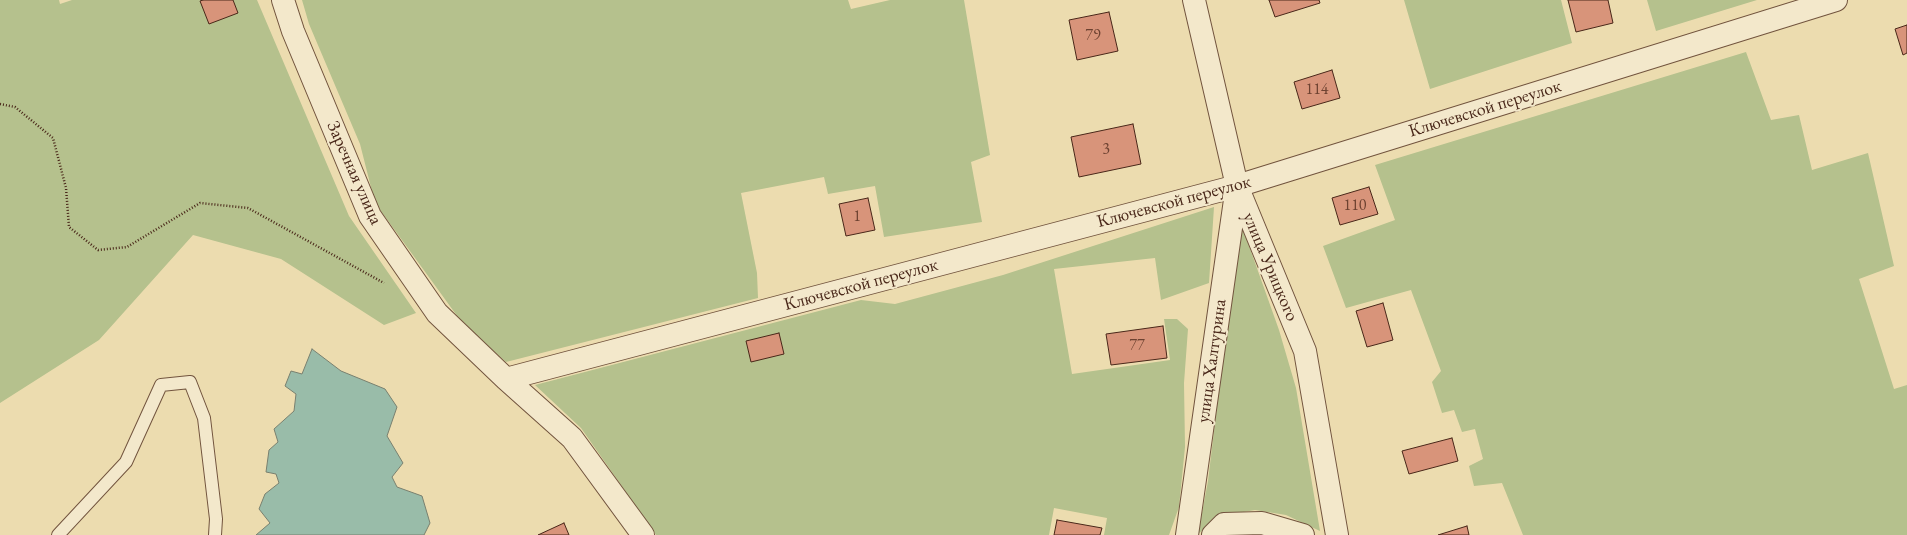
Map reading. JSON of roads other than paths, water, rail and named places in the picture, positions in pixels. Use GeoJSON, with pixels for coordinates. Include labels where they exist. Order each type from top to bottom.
{"type":"FeatureCollection","features":[{"type":"Feature","properties":{"kind":"street","name":"Заречная улица"},"geometry":{"type":"LineString","coordinates":[[283,0],[293,31],[370,216],[437,312],[506,380],[572,438],[643,535]]}},
{"type":"Feature","properties":{"kind":"street","name":"улица Урицкого"},"geometry":{"type":"LineString","coordinates":[[1194,0],[1237,186],[1305,351],[1337,535]]}},
{"type":"Feature","properties":{"kind":"street","name":"Ключевской переулок"},"geometry":{"type":"LineString","coordinates":[[506,380],[1237,186],[1836,0]]}},
{"type":"Feature","properties":{"kind":"street","name":"улица Халтурина"},"geometry":{"type":"LineString","coordinates":[[1187,535],[1237,186]]}},
{"type":"Feature","properties":{"kind":"street"},"geometry":{"type":"LineString","coordinates":[[1213,535],[1224,524],[1262,523],[1303,535]]}},
{"type":"Feature","properties":{"kind":"lane"},"geometry":{"type":"LineString","coordinates":[[58,535],[126,462],[161,385],[190,382],[204,418],[216,519],[214,535]]}}]}
